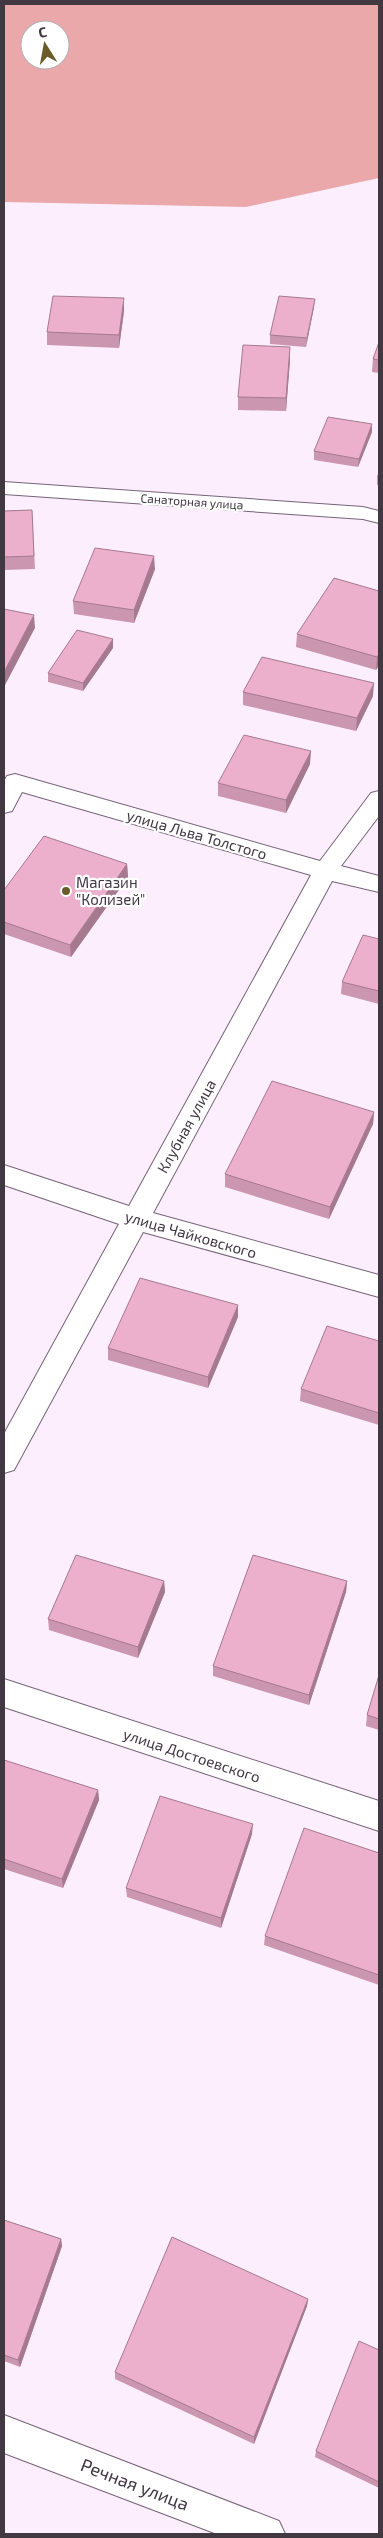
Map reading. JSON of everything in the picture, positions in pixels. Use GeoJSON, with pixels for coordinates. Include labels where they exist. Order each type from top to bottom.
{"type":"FeatureCollection","features":[{"type":"Feature","properties":{"kind":"street","name":"Санаторная улица"},"geometry":{"type":"LineString","coordinates":[[4,488],[363,513],[379,517]]}},
{"type":"Feature","properties":{"kind":"street","name":"улица Льва Толстого"},"geometry":{"type":"LineString","coordinates":[[4,805],[15,782],[325,871],[379,884]]}},
{"type":"Feature","properties":{"kind":"street","name":"Клубная улица"},"geometry":{"type":"LineString","coordinates":[[4,1461],[325,871],[379,799]]}},
{"type":"Feature","properties":{"kind":"street","name":"улица Чайковского"},"geometry":{"type":"LineString","coordinates":[[4,1175],[135,1219],[379,1286]]}},
{"type":"Feature","properties":{"kind":"street","name":"улица Достоевского"},"geometry":{"type":"LineString","coordinates":[[4,1693],[379,1816]]}},
{"type":"Feature","properties":{"kind":"street","name":"Речная улица"},"geometry":{"type":"LineString","coordinates":[[4,2434],[266,2534]]}},
{"type":"Feature","properties":{"kind":"shaded area"},"geometry":{"type":"Polygon","coordinates":[[[4,4],[379,4],[379,178],[246,207],[4,202],[4,4]]]}},
{"type":"Feature","properties":{"kind":"building"},"geometry":{"type":"Polygon","coordinates":[[[53,296],[124,298],[119,335],[47,332],[53,296]]]}},
{"type":"Feature","properties":{"kind":"building"},"geometry":{"type":"Polygon","coordinates":[[[279,296],[315,299],[307,338],[270,335],[279,296]]]}},
{"type":"Feature","properties":{"kind":"building"},"geometry":{"type":"Polygon","coordinates":[[[379,342],[379,360],[373,359],[379,342]]]}},
{"type":"Feature","properties":{"kind":"building"},"geometry":{"type":"Polygon","coordinates":[[[243,345],[290,347],[286,398],[238,397],[243,345]]]}},
{"type":"Feature","properties":{"kind":"building"},"geometry":{"type":"Polygon","coordinates":[[[328,417],[372,424],[359,459],[314,451],[328,417]]]}},
{"type":"Feature","properties":{"kind":"building"},"geometry":{"type":"Polygon","coordinates":[[[32,510],[34,556],[4,557],[4,511],[32,510]]]}},
{"type":"Feature","properties":{"kind":"building"},"geometry":{"type":"Polygon","coordinates":[[[95,548],[154,556],[134,610],[73,601],[95,548]]]}},
{"type":"Feature","properties":{"kind":"building"},"geometry":{"type":"Polygon","coordinates":[[[334,578],[379,591],[379,654],[377,657],[297,634],[334,578]]]}},
{"type":"Feature","properties":{"kind":"building"},"geometry":{"type":"Polygon","coordinates":[[[4,609],[34,615],[4,672],[4,609]]]}},
{"type":"Feature","properties":{"kind":"building"},"geometry":{"type":"Polygon","coordinates":[[[77,630],[113,639],[83,683],[48,673],[77,630]]]}},
{"type":"Feature","properties":{"kind":"building"},"geometry":{"type":"Polygon","coordinates":[[[262,657],[374,683],[357,718],[243,692],[262,657]]]}},
{"type":"Feature","properties":{"kind":"building"},"geometry":{"type":"Polygon","coordinates":[[[244,735],[311,751],[286,800],[218,783],[244,735]]]}},
{"type":"Feature","properties":{"kind":"building","name":"Магазин \"Колизей\""},"geometry":{"type":"Polygon","coordinates":[[[44,836],[127,864],[70,945],[4,922],[4,890],[44,836]]]}},
{"type":"Feature","properties":{"kind":"building"},"geometry":{"type":"Polygon","coordinates":[[[363,935],[379,939],[379,991],[342,982],[363,935]]]}},
{"type":"Feature","properties":{"kind":"building"},"geometry":{"type":"Polygon","coordinates":[[[272,1081],[374,1112],[330,1207],[225,1174],[272,1081]]]}},
{"type":"Feature","properties":{"kind":"building"},"geometry":{"type":"Polygon","coordinates":[[[140,1278],[238,1305],[208,1377],[108,1348],[140,1278]]]}},
{"type":"Feature","properties":{"kind":"building"},"geometry":{"type":"Polygon","coordinates":[[[327,1326],[379,1341],[379,1413],[301,1389],[327,1326]]]}},
{"type":"Feature","properties":{"kind":"building"},"geometry":{"type":"Polygon","coordinates":[[[76,1555],[164,1581],[138,1647],[48,1619],[76,1555]]]}},
{"type":"Feature","properties":{"kind":"building"},"geometry":{"type":"Polygon","coordinates":[[[253,1555],[347,1581],[309,1695],[213,1666],[253,1555]]]}},
{"type":"Feature","properties":{"kind":"building"},"geometry":{"type":"Polygon","coordinates":[[[379,1675],[379,1719],[367,1715],[379,1675]]]}},
{"type":"Feature","properties":{"kind":"building"},"geometry":{"type":"Polygon","coordinates":[[[4,1760],[98,1790],[62,1879],[4,1859],[4,1760]]]}},
{"type":"Feature","properties":{"kind":"building"},"geometry":{"type":"Polygon","coordinates":[[[160,1796],[253,1824],[221,1918],[126,1888],[160,1796]]]}},
{"type":"Feature","properties":{"kind":"building"},"geometry":{"type":"Polygon","coordinates":[[[304,1828],[379,1853],[379,1975],[265,1936],[304,1828]]]}},
{"type":"Feature","properties":{"kind":"building"},"geometry":{"type":"Polygon","coordinates":[[[4,2220],[61,2239],[18,2360],[4,2355],[4,2220]]]}},
{"type":"Feature","properties":{"kind":"building"},"geometry":{"type":"Polygon","coordinates":[[[172,2237],[308,2299],[254,2437],[115,2372],[172,2237]]]}},
{"type":"Feature","properties":{"kind":"building"},"geometry":{"type":"Polygon","coordinates":[[[359,2341],[379,2350],[379,2482],[316,2451],[359,2341]]]}},
{"type":"Feature","properties":{"kind":"place","name":"Магазин \"Колизей\""},"geometry":{"type":"Point","coordinates":[66,891]}}]}
